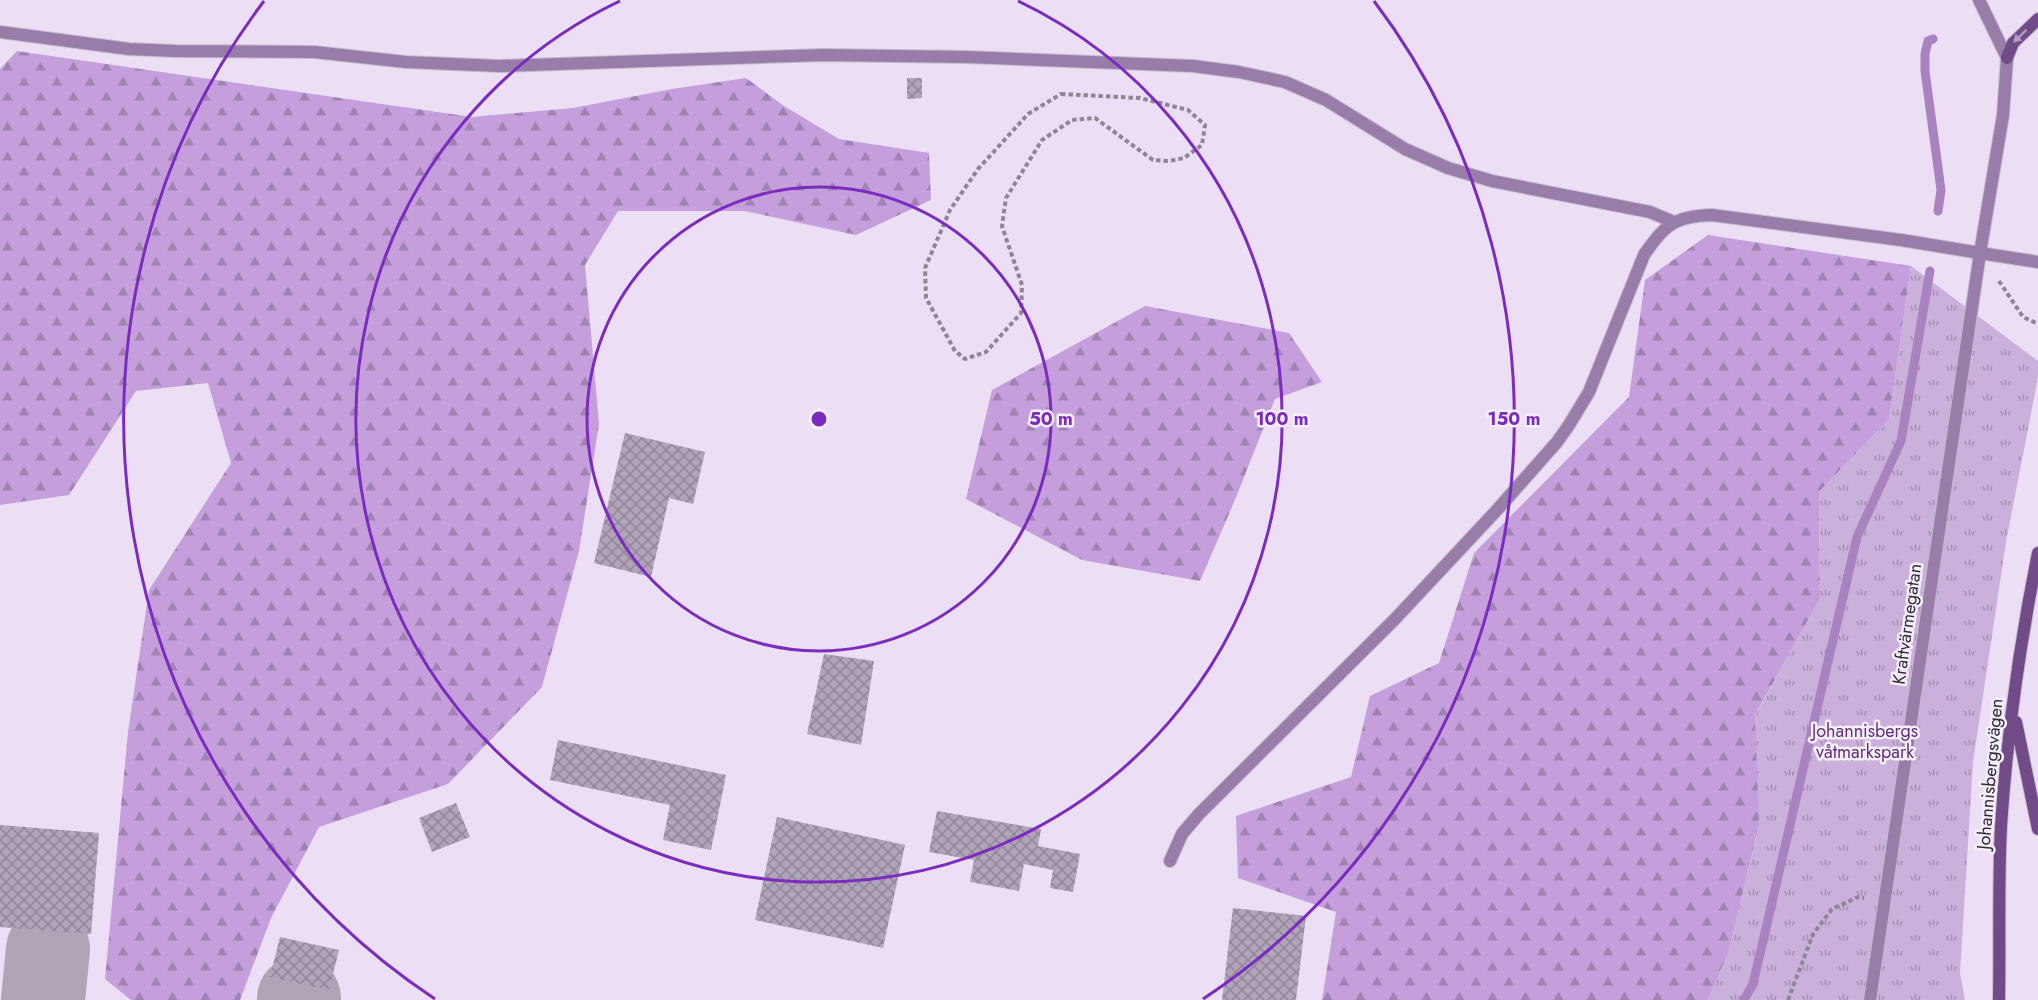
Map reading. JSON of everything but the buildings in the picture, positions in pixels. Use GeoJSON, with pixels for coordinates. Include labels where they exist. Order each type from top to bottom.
{"type":"FeatureCollection","features":[{"type":"Feature","properties":{"kind":"main road"},"geometry":{"type":"LineString","coordinates":[[2007,58],[2013,43],[2038,19]]}},
{"type":"Feature","properties":{"kind":"main road","name":"Johannisbergsvägen"},"geometry":{"type":"LineString","coordinates":[[2000,1000],[2001,826],[2013,709],[2038,553]]}},
{"type":"Feature","properties":{"kind":"main road"},"geometry":{"type":"LineString","coordinates":[[2013,709],[2038,829]]}},
{"type":"Feature","properties":{"kind":"street"},"geometry":{"type":"LineString","coordinates":[[1979,0],[2007,58]]}},
{"type":"Feature","properties":{"kind":"street"},"geometry":{"type":"LineString","coordinates":[[0,32],[129,49],[314,52],[406,62],[499,66],[823,55],[1100,61],[1216,69],[1285,82],[1326,100],[1405,149],[1448,168],[1492,181],[1650,212],[1674,222]]}},
{"type":"Feature","properties":{"kind":"street","name":"Kraftvärmegatan"},"geometry":{"type":"LineString","coordinates":[[1870,1000],[1980,253],[2003,115],[2007,58]]}},
{"type":"Feature","properties":{"kind":"street"},"geometry":{"type":"LineString","coordinates":[[1170,861],[1182,834],[1199,814],[1395,619],[1557,442],[1589,392],[1644,255],[1657,235],[1674,222],[1691,216],[1712,215],[1901,240],[2038,262]]}},
{"type":"Feature","properties":{"kind":"path"},"geometry":{"type":"LineString","coordinates":[[1061,94],[1140,98],[1188,110],[1205,125],[1202,144],[1184,159],[1153,160],[1095,118],[1072,120],[1042,140],[1006,198],[1002,226],[1022,285],[1021,313],[986,352],[965,359],[955,351],[926,298],[925,268],[961,193],[978,169],[1028,114],[1061,94]]}},
{"type":"Feature","properties":{"kind":"path"},"geometry":{"type":"LineString","coordinates":[[1980,253],[2023,317],[2038,324]]}},
{"type":"Feature","properties":{"kind":"path"},"geometry":{"type":"LineString","coordinates":[[1788,1000],[1813,934],[1832,909],[1858,897],[1885,901]]}},
{"type":"Feature","properties":{"kind":"green space"},"geometry":{"type":"Polygon","coordinates":[[[17,51],[472,117],[573,108],[672,89],[746,78],[784,106],[839,139],[929,153],[931,200],[856,235],[745,211],[618,211],[585,265],[599,424],[579,551],[542,687],[448,784],[319,827],[271,918],[240,1000],[131,1000],[105,979],[128,732],[149,590],[231,463],[208,383],[136,391],[69,495],[0,505],[0,69],[17,51]]]}},
{"type":"Feature","properties":{"kind":"green space"},"geometry":{"type":"Polygon","coordinates":[[[1708,235],[1911,266],[1889,419],[1819,492],[1820,599],[1755,715],[1763,809],[1729,951],[1708,1000],[1322,1000],[1336,912],[1238,878],[1236,816],[1351,777],[1370,696],[1439,663],[1474,553],[1629,397],[1645,280],[1708,235]]]}},
{"type":"Feature","properties":{"kind":"green space","name":"Johannisbergs våtmarkspark"},"geometry":{"type":"Polygon","coordinates":[[[1911,266],[2038,361],[2038,377],[2006,542],[1973,762],[1960,973],[1965,1000],[1708,1000],[1729,951],[1759,827],[1755,716],[1820,599],[1819,492],[1889,419],[1911,266]]]}},
{"type":"Feature","properties":{"kind":"green space"},"geometry":{"type":"Polygon","coordinates":[[[1145,306],[1289,333],[1322,382],[1275,399],[1200,581],[1082,560],[966,499],[992,390],[1145,306]]]}},
{"type":"Feature","properties":{"kind":"waterway"},"geometry":{"type":"LineString","coordinates":[[1933,39],[1928,41],[1925,71],[1941,190],[1938,211]]}},
{"type":"Feature","properties":{"kind":"waterway"},"geometry":{"type":"LineString","coordinates":[[1744,1000],[1753,984],[1857,537],[1901,441],[1930,271]]}},
{"type":"Feature","properties":{"kind":"taxiway"},"geometry":{"type":"LineString","coordinates":[[43,1000],[48,949]]}}]}
